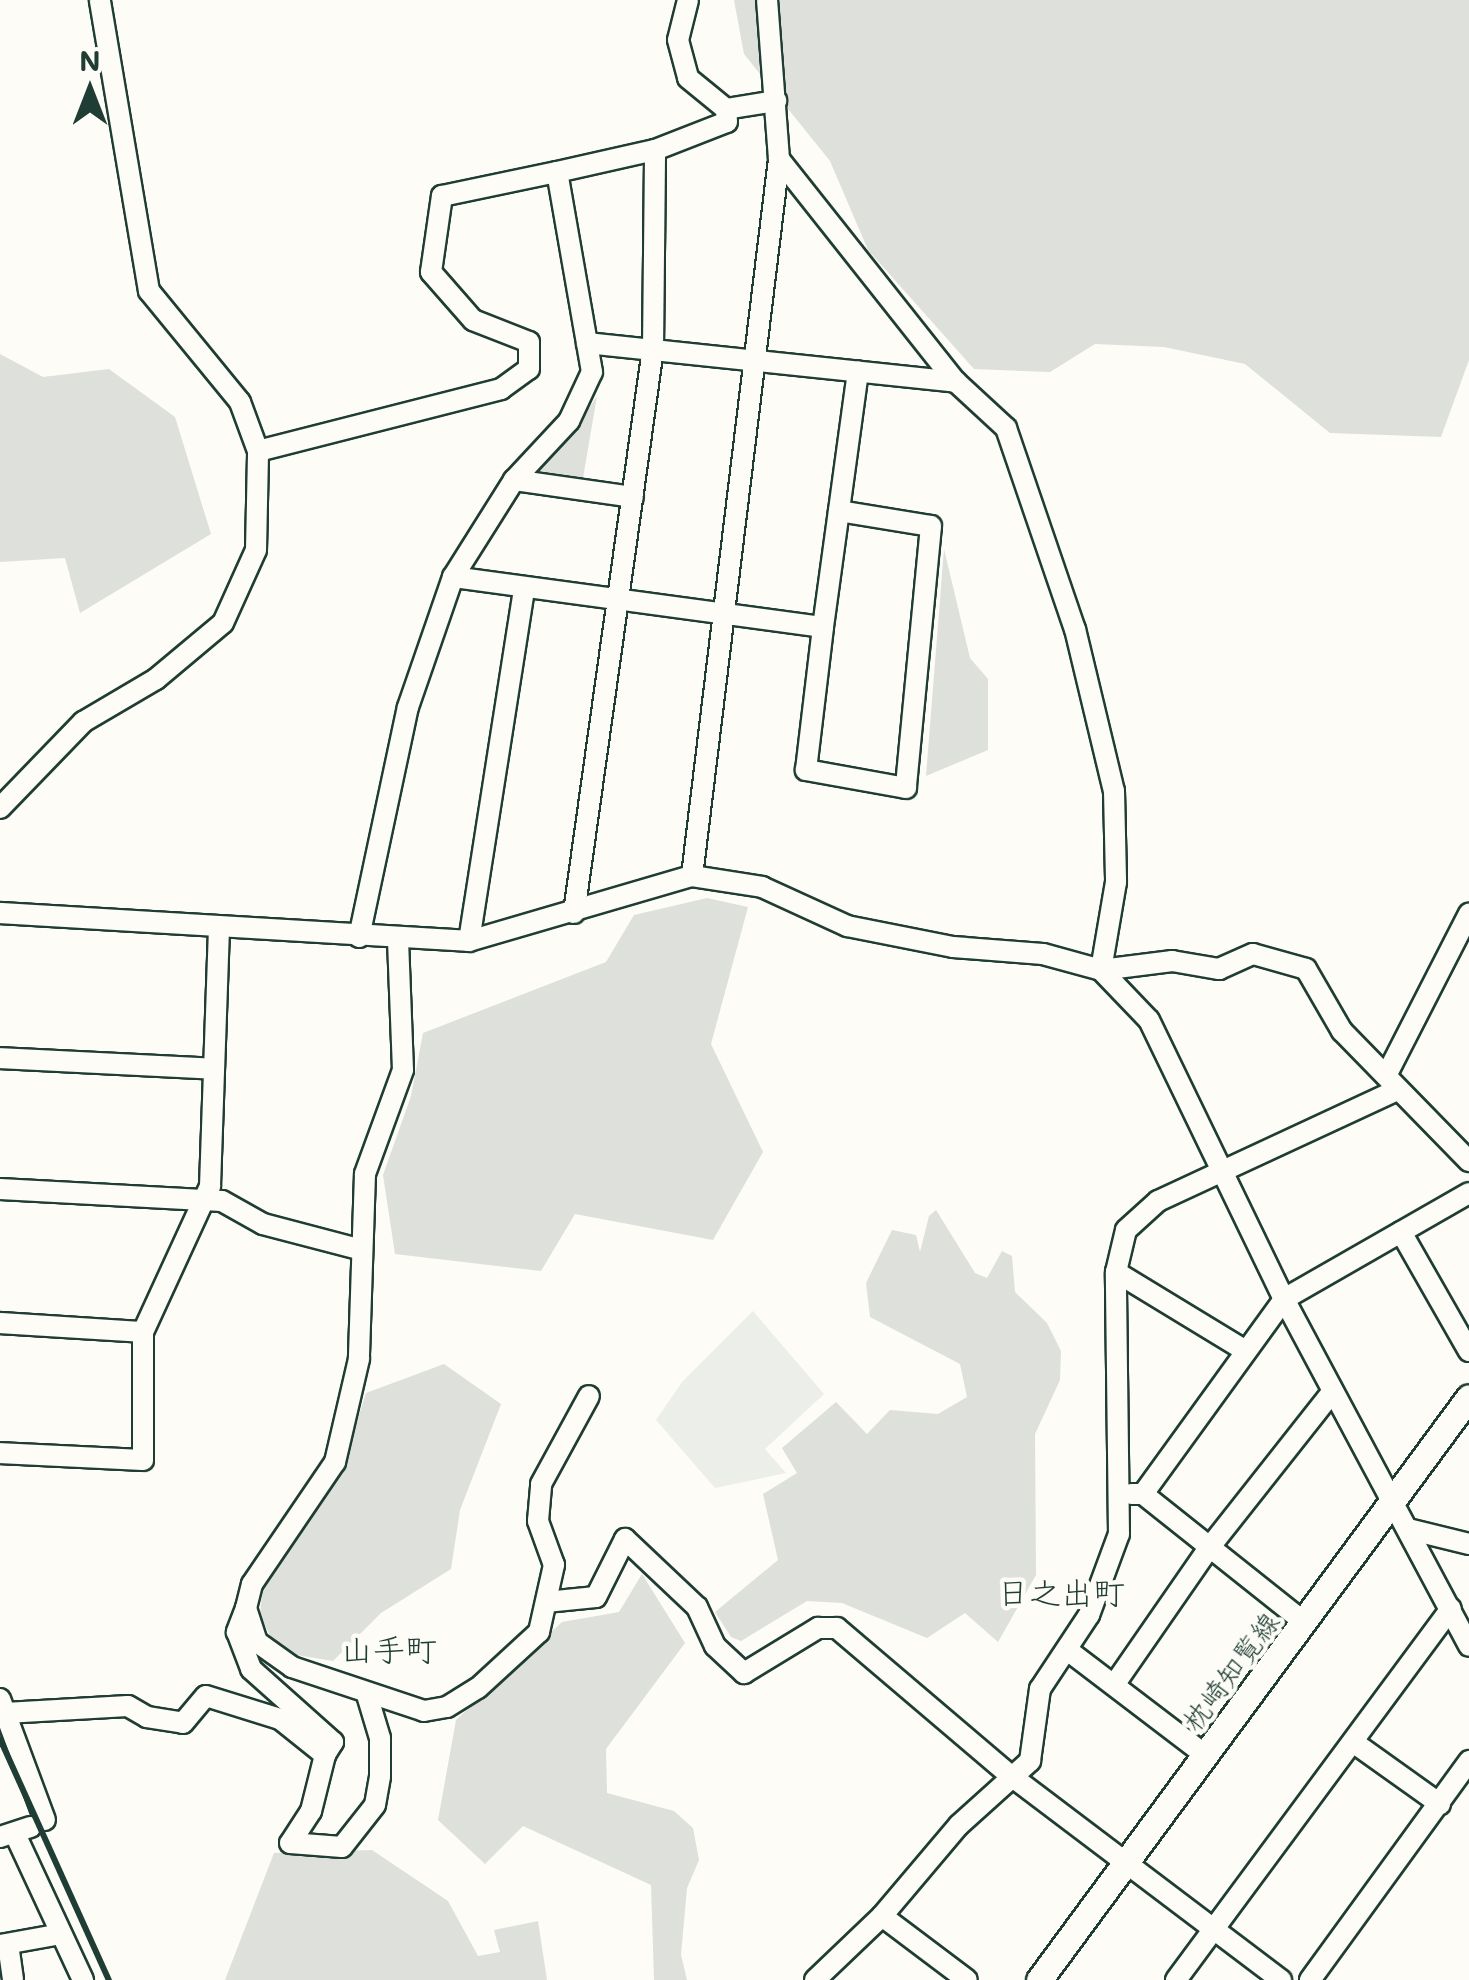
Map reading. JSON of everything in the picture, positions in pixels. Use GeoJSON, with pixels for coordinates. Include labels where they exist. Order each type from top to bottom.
{"type":"FeatureCollection","features":[{"type":"Feature","properties":{"kind":"main road","name":"枕崎知覧線"},"geometry":{"type":"LineString","coordinates":[[1039,1980],[1469,1397]]}},
{"type":"Feature","properties":{"kind":"street"},"geometry":{"type":"LineString","coordinates":[[0,808],[83,722],[156,679],[223,623],[256,550],[258,451],[240,402],[150,291],[100,0]]}},
{"type":"Feature","properties":{"kind":"street"},"geometry":{"type":"LineString","coordinates":[[258,451],[501,389],[529,369],[529,342],[474,320],[431,272],[442,196],[655,150],[727,122],[726,109],[688,78],[678,40],[688,0]]}},
{"type":"Feature","properties":{"kind":"street"},"geometry":{"type":"LineString","coordinates":[[692,876],[779,158],[767,0]]}},
{"type":"Feature","properties":{"kind":"street"},"geometry":{"type":"LineString","coordinates":[[726,109],[776,102]]}},
{"type":"Feature","properties":{"kind":"street"},"geometry":{"type":"LineString","coordinates":[[574,913],[653,349],[655,150]]}},
{"type":"Feature","properties":{"kind":"street"},"geometry":{"type":"LineString","coordinates":[[779,158],[956,382],[1006,428],[1079,648],[1114,791],[1116,882],[1101,970]]}},
{"type":"Feature","properties":{"kind":"street"},"geometry":{"type":"LineString","coordinates":[[359,937],[408,707],[452,577],[514,480],[569,420],[592,372],[557,172]]}},
{"type":"Feature","properties":{"kind":"street"},"geometry":{"type":"LineString","coordinates":[[588,343],[754,364],[956,382]]}},
{"type":"Feature","properties":{"kind":"street"},"geometry":{"type":"LineString","coordinates":[[839,510],[931,526],[906,788],[806,770],[839,510],[858,371]]}},
{"type":"Feature","properties":{"kind":"street"},"geometry":{"type":"LineString","coordinates":[[514,480],[632,497]]}},
{"type":"Feature","properties":{"kind":"street"},"geometry":{"type":"LineString","coordinates":[[452,577],[824,627]]}},
{"type":"Feature","properties":{"kind":"street"},"geometry":{"type":"LineString","coordinates":[[469,942],[524,589]]}},
{"type":"Feature","properties":{"kind":"street"},"geometry":{"type":"LineString","coordinates":[[0,913],[469,942],[692,876],[762,886],[847,926],[953,947],[1043,954],[1101,970],[1172,961],[1219,969],[1253,954],[1306,969],[1342,1031],[1469,1161]]}},
{"type":"Feature","properties":{"kind":"street"},"geometry":{"type":"LineString","coordinates":[[815,1980],[882,1916],[1010,1775],[1030,1761],[1040,1690],[1070,1652],[1106,1575],[1121,1495],[1116,1272],[1126,1230],[1158,1201],[1392,1082],[1469,914]]}},
{"type":"Feature","properties":{"kind":"street"},"geometry":{"type":"LineString","coordinates":[[0,1453],[143,1460],[143,1332],[208,1199],[220,928]]}},
{"type":"Feature","properties":{"kind":"street"},"geometry":{"type":"LineString","coordinates":[[367,1695],[380,1738],[375,1805],[342,1847],[290,1843],[311,1812],[333,1742],[252,1670],[238,1632],[261,1563],[321,1490],[335,1462],[359,1359],[364,1174],[403,1070],[398,940]]}},
{"type":"Feature","properties":{"kind":"street"},"geometry":{"type":"LineString","coordinates":[[1101,970],[1150,1020],[1284,1299],[1469,1646]]}},
{"type":"Feature","properties":{"kind":"street"},"geometry":{"type":"LineString","coordinates":[[0,1058],[214,1069]]}},
{"type":"Feature","properties":{"kind":"street"},"geometry":{"type":"LineString","coordinates":[[0,1189],[208,1199],[278,1229],[362,1250]]}},
{"type":"Feature","properties":{"kind":"street"},"geometry":{"type":"LineString","coordinates":[[1143,1494],[1284,1299],[1469,1193]]}},
{"type":"Feature","properties":{"kind":"street"},"geometry":{"type":"LineString","coordinates":[[1401,1232],[1469,1351]]}},
{"type":"Feature","properties":{"kind":"street"},"geometry":{"type":"LineString","coordinates":[[1116,1272],[1246,1352]]}},
{"type":"Feature","properties":{"kind":"street"},"geometry":{"type":"LineString","coordinates":[[0,1323],[143,1332]]}},
{"type":"Feature","properties":{"kind":"street"},"geometry":{"type":"LineString","coordinates":[[1114,1685],[1210,1548],[1332,1392]]}},
{"type":"Feature","properties":{"kind":"street"},"geometry":{"type":"LineString","coordinates":[[246,1608],[257,1642],[272,1657],[367,1695],[424,1710],[447,1708],[539,1632],[554,1565],[538,1521],[541,1484],[589,1396]]}},
{"type":"Feature","properties":{"kind":"street"},"geometry":{"type":"LineString","coordinates":[[1121,1495],[1143,1494],[1304,1622]]}},
{"type":"Feature","properties":{"kind":"street"},"geometry":{"type":"LineString","coordinates":[[1408,1528],[1469,1544]]}},
{"type":"Feature","properties":{"kind":"street"},"geometry":{"type":"LineString","coordinates":[[546,1602],[596,1597],[625,1540],[697,1607],[714,1646],[744,1673],[818,1628],[837,1628],[876,1655],[1010,1775],[1281,1980]]}},
{"type":"Feature","properties":{"kind":"street"},"geometry":{"type":"LineString","coordinates":[[1176,1980],[1450,1609]]}},
{"type":"Feature","properties":{"kind":"street"},"geometry":{"type":"LineString","coordinates":[[1070,1652],[1205,1755]]}},
{"type":"Feature","properties":{"kind":"street"},"geometry":{"type":"LineString","coordinates":[[83,1980],[61,1934],[22,1829],[3,1706],[128,1706],[147,1718],[183,1723],[206,1696],[280,1719],[326,1755]]}},
{"type":"Feature","properties":{"kind":"street"},"geometry":{"type":"LineString","coordinates":[[1354,1742],[1440,1804]]}},
{"type":"Feature","properties":{"kind":"street"},"geometry":{"type":"LineString","coordinates":[[1310,1980],[1469,1761]]}},
{"type":"Feature","properties":{"kind":"street"},"geometry":{"type":"LineString","coordinates":[[882,1916],[966,1980]]}},
{"type":"Feature","properties":{"kind":"street"},"geometry":{"type":"LineString","coordinates":[[13,1980],[4,1945],[61,1934]]}},
{"type":"Feature","properties":{"kind":"shaded area"},"geometry":{"type":"Polygon","coordinates":[[[734,0],[1469,0],[1469,360],[1441,437],[1330,433],[1245,364],[1164,347],[1095,344],[1050,372],[974,369],[868,250],[830,161],[744,54],[734,0]]]}},
{"type":"Feature","properties":{"kind":"shaded area"},"geometry":{"type":"Polygon","coordinates":[[[0,354],[43,377],[109,369],[175,417],[211,534],[80,613],[65,558],[0,562],[0,354]]]}},
{"type":"Feature","properties":{"kind":"shaded area"},"geometry":{"type":"Polygon","coordinates":[[[597,396],[583,478],[539,471],[573,432],[597,396]]]}},
{"type":"Feature","properties":{"kind":"shaded area"},"geometry":{"type":"Polygon","coordinates":[[[944,549],[970,658],[988,679],[988,750],[926,776],[944,549]]]}},
{"type":"Feature","properties":{"kind":"shaded area"},"geometry":{"type":"Polygon","coordinates":[[[707,898],[748,907],[711,1044],[763,1152],[713,1240],[575,1214],[541,1271],[395,1254],[383,1175],[411,1096],[423,1033],[606,962],[634,915],[707,898]]]}},
{"type":"Feature","properties":{"kind":"shaded area"},"geometry":{"type":"Polygon","coordinates":[[[936,1210],[975,1273],[987,1278],[1002,1251],[1012,1256],[1015,1292],[1047,1323],[1061,1351],[1060,1380],[1035,1434],[1036,1575],[998,1642],[965,1613],[927,1638],[842,1603],[807,1601],[741,1641],[731,1637],[715,1612],[778,1560],[763,1494],[797,1473],[782,1448],[836,1402],[867,1434],[890,1410],[938,1414],[967,1397],[960,1364],[870,1317],[866,1283],[892,1230],[916,1235],[920,1252],[929,1216],[936,1210]]]}},
{"type":"Feature","properties":{"kind":"shaded area"},"geometry":{"type":"Polygon","coordinates":[[[753,1311],[824,1394],[765,1449],[786,1473],[715,1488],[656,1420],[682,1382],[753,1311]]]}},
{"type":"Feature","properties":{"kind":"shaded area"},"geometry":{"type":"Polygon","coordinates":[[[444,1364],[501,1404],[460,1510],[451,1569],[381,1613],[333,1661],[278,1652],[260,1615],[264,1569],[340,1475],[366,1393],[444,1364]]]}},
{"type":"Feature","properties":{"kind":"shaded area"},"geometry":{"type":"Polygon","coordinates":[[[642,1574],[685,1643],[606,1749],[607,1793],[674,1811],[693,1828],[699,1860],[687,1888],[681,1955],[687,1980],[654,1980],[651,1885],[523,1826],[485,1864],[438,1820],[456,1720],[562,1622],[619,1612],[642,1574]]]}},
{"type":"Feature","properties":{"kind":"shaded area"},"geometry":{"type":"Polygon","coordinates":[[[372,1850],[448,1901],[478,1956],[500,1952],[494,1930],[538,1921],[547,1980],[225,1980],[274,1853],[372,1850]]]}},
{"type":"Feature","properties":{"kind":"railway"},"geometry":{"type":"LineString","coordinates":[[0,1739],[109,1980]]}},
{"type":"Feature","properties":{"kind":"district","name":"日之出町"},"geometry":{"type":"Point","coordinates":[1061,1591]}},
{"type":"Feature","properties":{"kind":"district","name":"山手町"},"geometry":{"type":"Point","coordinates":[389,1648]}}]}
